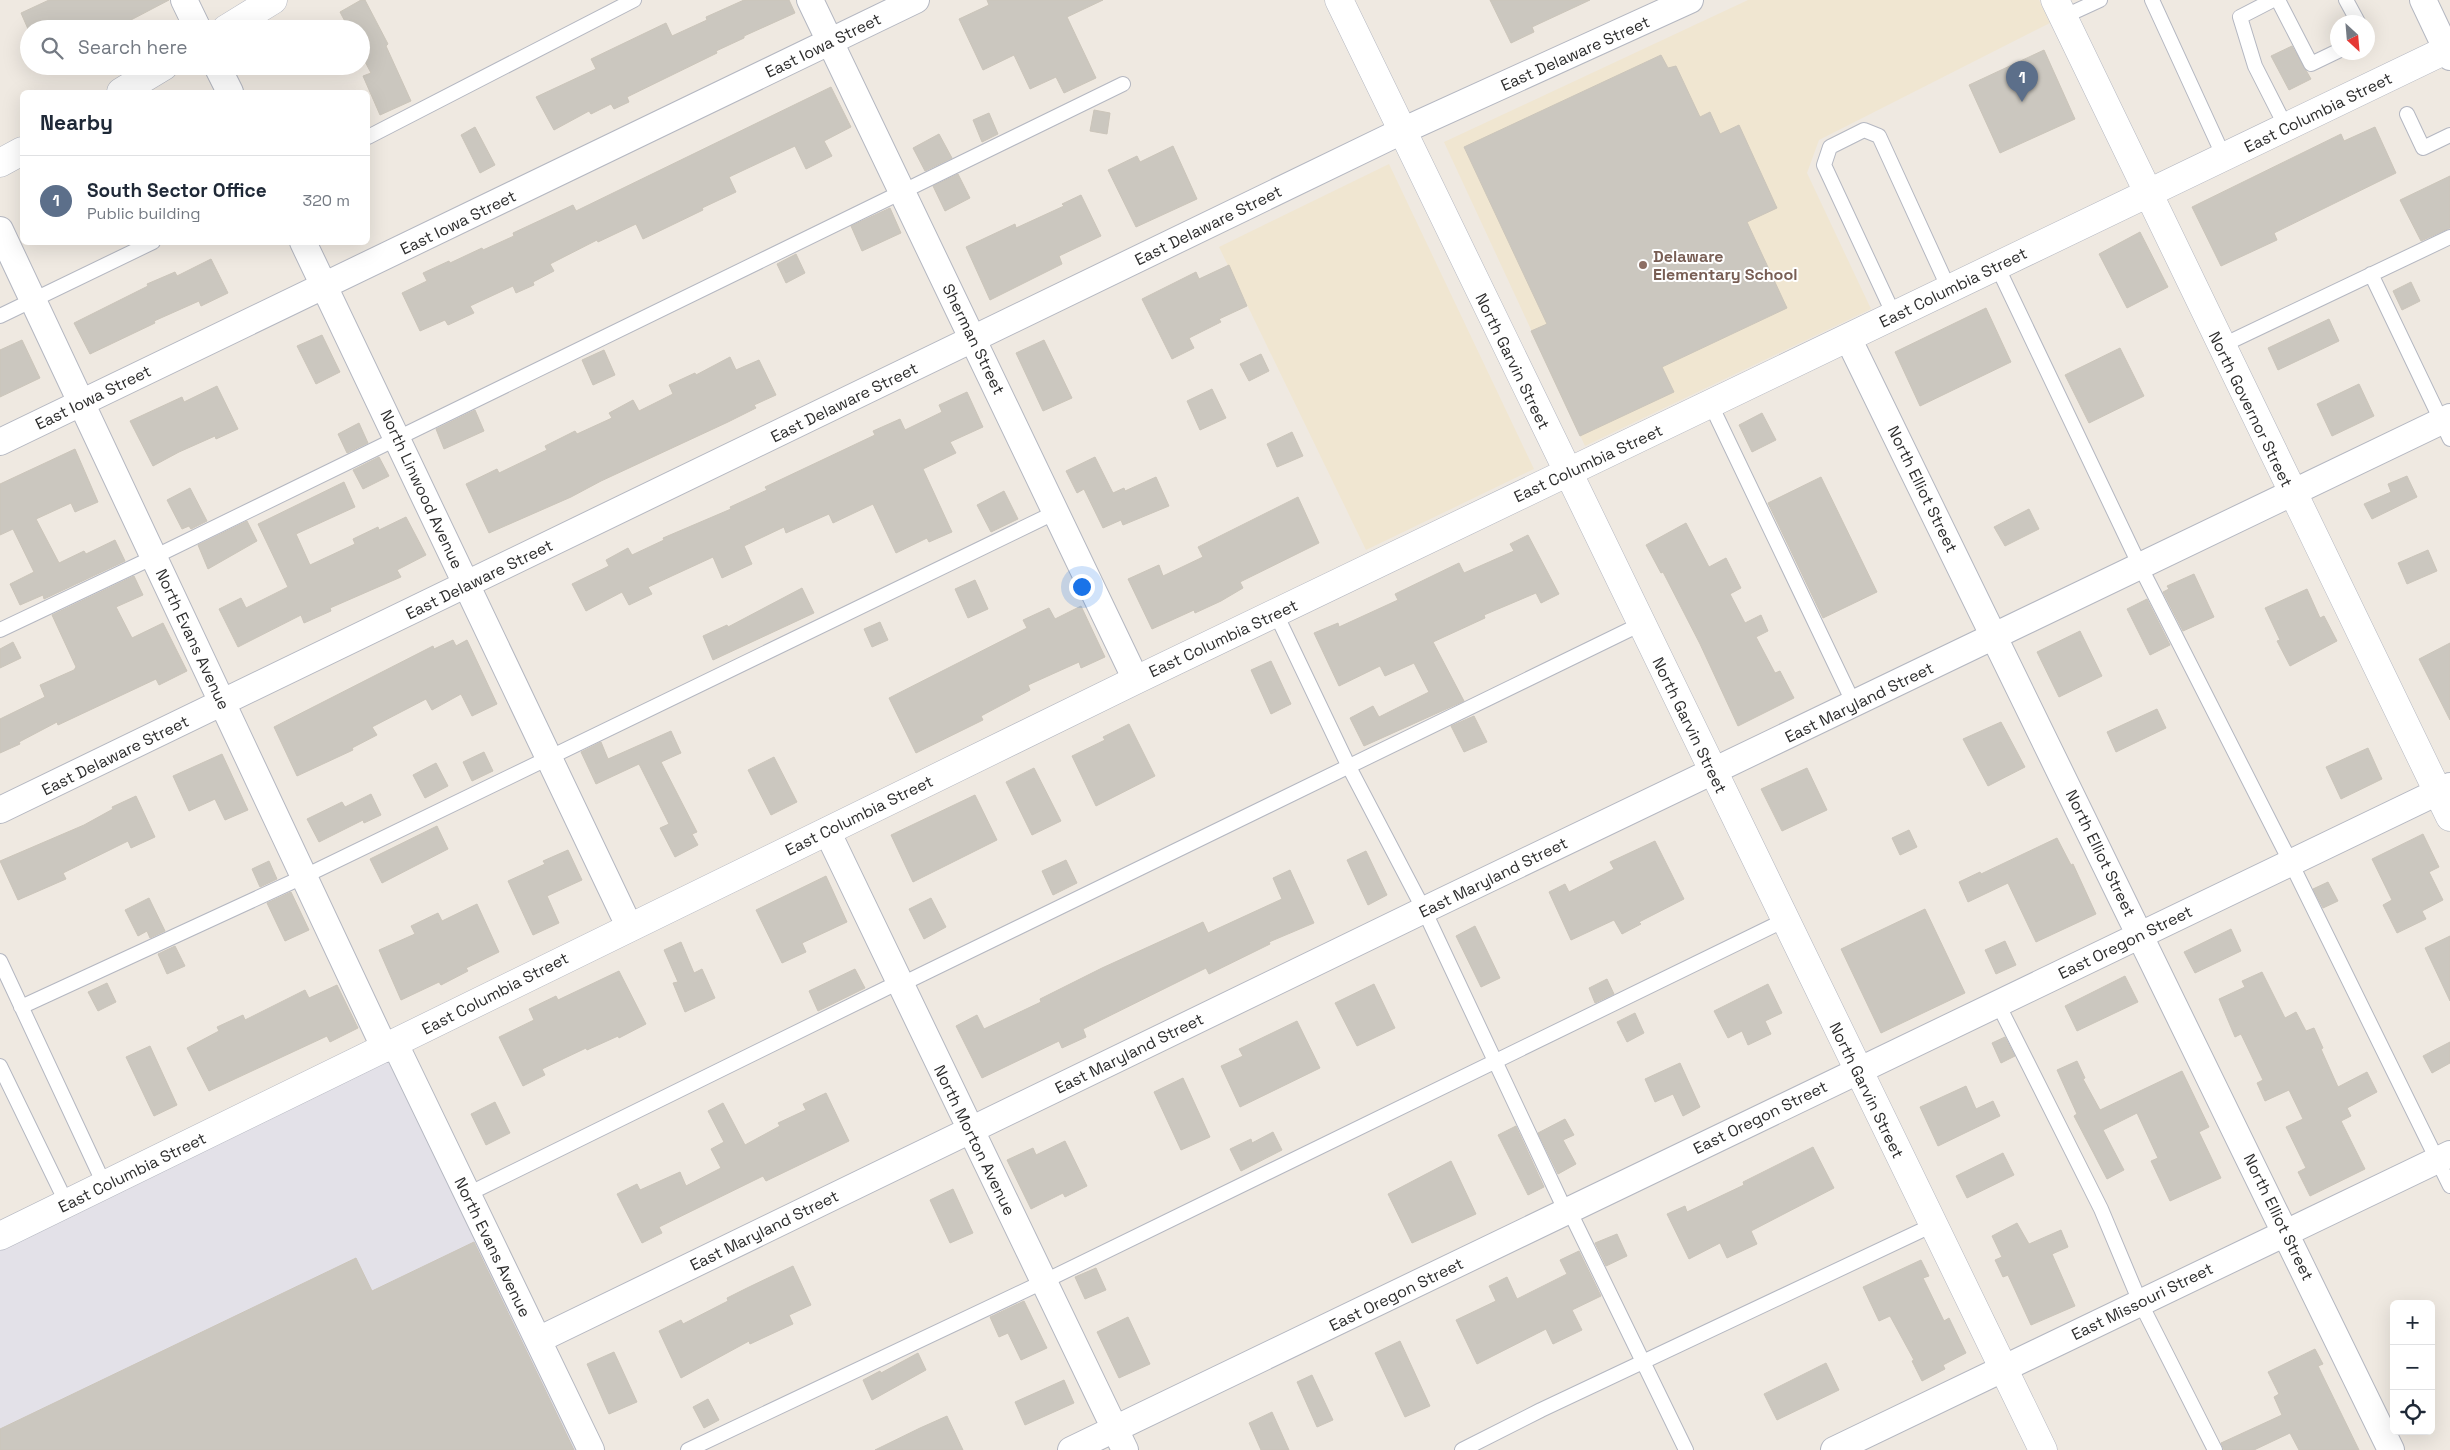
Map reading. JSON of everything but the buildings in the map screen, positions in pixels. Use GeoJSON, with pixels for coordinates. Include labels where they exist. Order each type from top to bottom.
{"type":"FeatureCollection","features":[{"type":"Feature","properties":{"kind":"main road"},"geometry":{"type":"LineString","coordinates":[[241,20],[273,0]]}},
{"type":"Feature","properties":{"kind":"main road","name":"North Garvin Street"},"geometry":{"type":"LineString","coordinates":[[1339,0],[2043,1450]]}},
{"type":"Feature","properties":{"kind":"main road","name":"North Governor Street"},"geometry":{"type":"LineString","coordinates":[[2059,9],[2292,494],[2444,789],[2450,817]]}},
{"type":"Feature","properties":{"kind":"main road","name":"East Columbia Street"},"geometry":{"type":"LineString","coordinates":[[0,1236],[390,1046],[629,926],[1136,680],[2286,127],[2449,51]]}},
{"type":"Feature","properties":{"kind":"main road"},"geometry":{"type":"LineString","coordinates":[[124,90],[149,75]]}},
{"type":"Feature","properties":{"kind":"main road"},"geometry":{"type":"LineString","coordinates":[[0,163],[20,152]]}},
{"type":"Feature","properties":{"kind":"street"},"geometry":{"type":"LineString","coordinates":[[184,0],[194,20]]}},
{"type":"Feature","properties":{"kind":"street","name":"Sherman Street"},"geometry":{"type":"LineString","coordinates":[[810,0],[1136,680]]}},
{"type":"Feature","properties":{"kind":"street","name":"East Iowa Street"},"geometry":{"type":"LineString","coordinates":[[0,442],[916,0]]}},
{"type":"Feature","properties":{"kind":"street","name":"East Delaware Street"},"geometry":{"type":"LineString","coordinates":[[0,810],[223,704],[1402,131],[1690,0]]}},
{"type":"Feature","properties":{"kind":"street"},"geometry":{"type":"LineString","coordinates":[[2423,0],[2449,51]]}},
{"type":"Feature","properties":{"kind":"street"},"geometry":{"type":"LineString","coordinates":[[222,75],[229,90]]}},
{"type":"Feature","properties":{"kind":"street","name":"North Evans Avenue"},"geometry":{"type":"LineString","coordinates":[[0,230],[80,404],[305,876],[390,1046],[468,1194],[591,1450]]}},
{"type":"Feature","properties":{"kind":"street","name":"North Linwood Avenue"},"geometry":{"type":"LineString","coordinates":[[305,245],[629,926]]}},
{"type":"Feature","properties":{"kind":"street","name":"North Elliot Street"},"geometry":{"type":"LineString","coordinates":[[1848,338],[2141,933],[2391,1450]]}},
{"type":"Feature","properties":{"kind":"street","name":"East Maryland Street"},"geometry":{"type":"LineString","coordinates":[[538,1340],[1424,910],[2140,566],[2292,494],[2447,426]]}},
{"type":"Feature","properties":{"kind":"street","name":"East Oregon Street"},"geometry":{"type":"LineString","coordinates":[[1071,1450],[1120,1439],[1567,1211],[1998,1004],[2141,933],[2292,863],[2444,789]]}},
{"type":"Feature","properties":{"kind":"street","name":"North Morton Avenue"},"geometry":{"type":"LineString","coordinates":[[827,831],[1120,1439]]}},
{"type":"Feature","properties":{"kind":"street","name":"East Missouri Street"},"geometry":{"type":"LineString","coordinates":[[1834,1450],[2444,1157]]}},
{"type":"Feature","properties":{"kind":"lane"},"geometry":{"type":"LineString","coordinates":[[370,136],[634,0]]}},
{"type":"Feature","properties":{"kind":"lane"},"geometry":{"type":"LineString","coordinates":[[2059,9],[2100,0]]}},
{"type":"Feature","properties":{"kind":"lane"},"geometry":{"type":"LineString","coordinates":[[2152,0],[2224,157]]}},
{"type":"Feature","properties":{"kind":"lane"},"geometry":{"type":"LineString","coordinates":[[2273,0],[2240,17],[2255,66],[2286,127]]}},
{"type":"Feature","properties":{"kind":"lane"},"geometry":{"type":"LineString","coordinates":[[2278,0],[2311,64],[2330,55]]}},
{"type":"Feature","properties":{"kind":"lane"},"geometry":{"type":"LineString","coordinates":[[2346,0],[2354,15]]}},
{"type":"Feature","properties":{"kind":"lane"},"geometry":{"type":"LineString","coordinates":[[0,630],[154,557],[1123,84]]}},
{"type":"Feature","properties":{"kind":"lane"},"geometry":{"type":"LineString","coordinates":[[2407,114],[2423,148],[2450,135]]}},
{"type":"Feature","properties":{"kind":"lane"},"geometry":{"type":"LineString","coordinates":[[1894,315],[1824,165],[1830,147],[1864,130],[1879,136],[1949,289]]}},
{"type":"Feature","properties":{"kind":"lane"},"geometry":{"type":"LineString","coordinates":[[2220,346],[2450,237]]}},
{"type":"Feature","properties":{"kind":"lane"},"geometry":{"type":"LineString","coordinates":[[0,316],[147,245]]}},
{"type":"Feature","properties":{"kind":"lane"},"geometry":{"type":"LineString","coordinates":[[1997,266],[2140,566],[2444,1157],[2450,1186]]}},
{"type":"Feature","properties":{"kind":"lane"},"geometry":{"type":"LineString","coordinates":[[2371,274],[2447,426]]}},
{"type":"Feature","properties":{"kind":"lane"},"geometry":{"type":"LineString","coordinates":[[1711,405],[1854,704]]}},
{"type":"Feature","properties":{"kind":"lane"},"geometry":{"type":"LineString","coordinates":[[21,1007],[305,876],[1056,512]]}},
{"type":"Feature","properties":{"kind":"lane"},"geometry":{"type":"LineString","coordinates":[[1276,614],[1350,767],[1424,910],[1567,1211],[1686,1450]]}},
{"type":"Feature","properties":{"kind":"lane"},"geometry":{"type":"LineString","coordinates":[[468,1194],[1641,624]]}},
{"type":"Feature","properties":{"kind":"lane"},"geometry":{"type":"LineString","coordinates":[[688,1450],[1045,1281],[1785,920]]}},
{"type":"Feature","properties":{"kind":"lane"},"geometry":{"type":"LineString","coordinates":[[0,961],[105,1186]]}},
{"type":"Feature","properties":{"kind":"lane"},"geometry":{"type":"LineString","coordinates":[[1998,1004],[2101,1209],[2140,1302],[2216,1450]]}},
{"type":"Feature","properties":{"kind":"lane"},"geometry":{"type":"LineString","coordinates":[[0,1066],[67,1204]]}},
{"type":"Feature","properties":{"kind":"lane"},"geometry":{"type":"LineString","coordinates":[[1462,1450],[1933,1226]]}},
{"type":"Feature","properties":{"kind":"shaded area"},"geometry":{"type":"Polygon","coordinates":[[[1748,0],[2039,0],[2050,23],[1819,140],[1807,173],[1871,309],[1585,446],[1444,142],[1748,0]]]}},
{"type":"Feature","properties":{"kind":"shaded area"},"geometry":{"type":"Polygon","coordinates":[[[1389,164],[1534,469],[1366,550],[1219,247],[1389,164]]]}},
{"type":"Feature","properties":{"kind":"shaded area"},"geometry":{"type":"Polygon","coordinates":[[[395,1044],[587,1450],[0,1450],[0,1233],[395,1044]]]}},
{"type":"Feature","properties":{"kind":"place","name":"South Sector Office"},"geometry":{"type":"Point","coordinates":[2022,102]}},
{"type":"Feature","properties":{"kind":"place","name":"Delaware Elementary School"},"geometry":{"type":"Point","coordinates":[1643,265]}}]}
